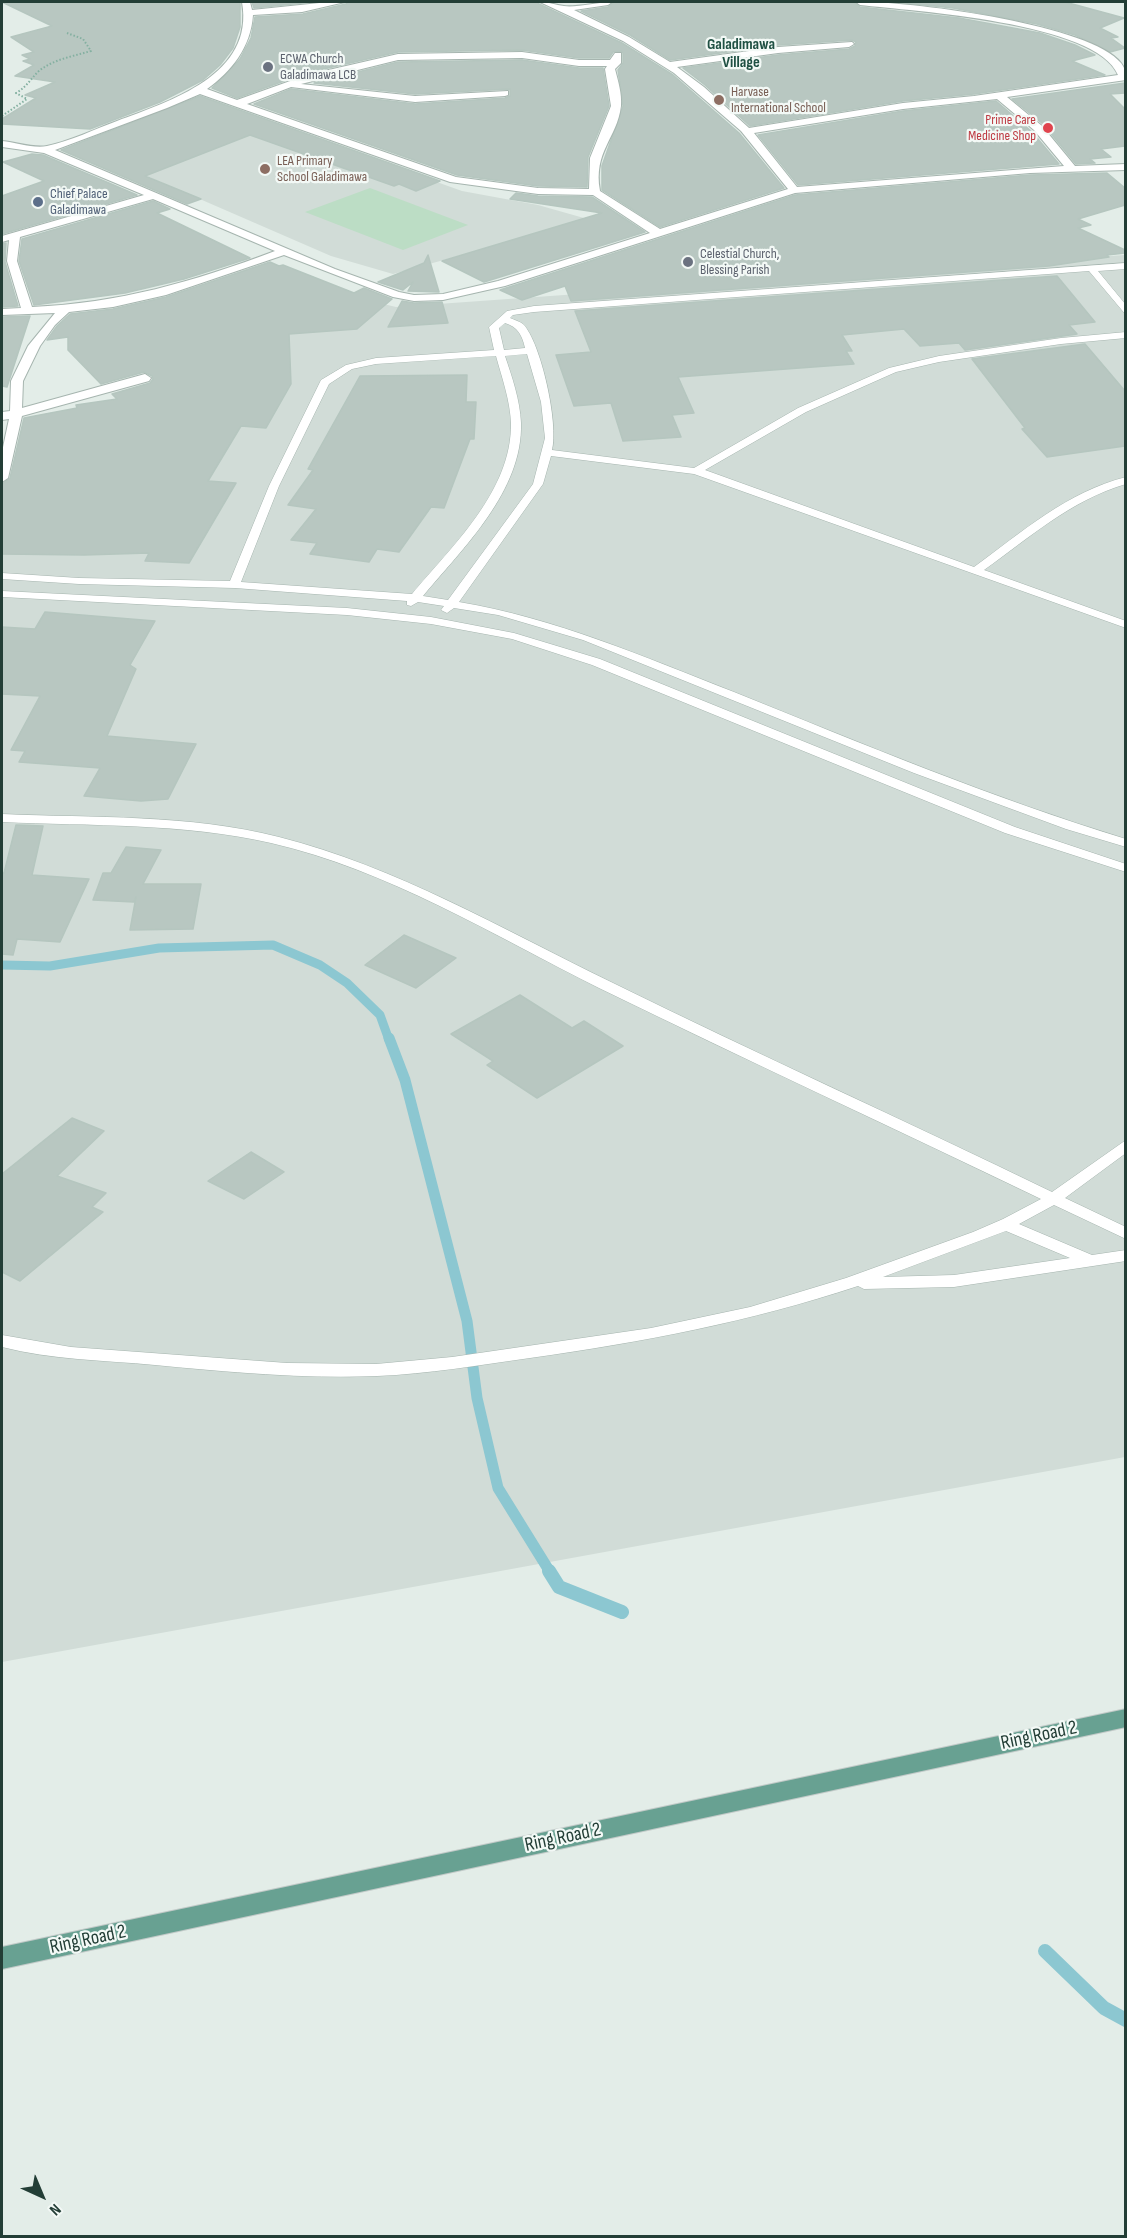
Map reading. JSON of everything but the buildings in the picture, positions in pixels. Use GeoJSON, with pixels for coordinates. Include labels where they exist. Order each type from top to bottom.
{"type":"FeatureCollection","features":[{"type":"Feature","properties":{"kind":"main road","name":"Ring Road 2"},"geometry":{"type":"LineString","coordinates":[[2,1958],[1125,1718]]}},
{"type":"Feature","properties":{"kind":"street"},"geometry":{"type":"LineString","coordinates":[[46,150],[159,108],[199,90],[214,79],[247,35],[250,13],[246,2]]}},
{"type":"Feature","properties":{"kind":"street"},"geometry":{"type":"LineString","coordinates":[[250,13],[302,9],[341,2]]}},
{"type":"Feature","properties":{"kind":"street"},"geometry":{"type":"LineString","coordinates":[[544,2],[565,9],[652,52],[670,65],[746,131],[794,190]]}},
{"type":"Feature","properties":{"kind":"street"},"geometry":{"type":"LineString","coordinates":[[565,9],[608,2]]}},
{"type":"Feature","properties":{"kind":"street"},"geometry":{"type":"LineString","coordinates":[[746,131],[882,109],[1000,96],[1124,77],[1117,63],[1104,54],[1041,29],[981,17],[860,2]]}},
{"type":"Feature","properties":{"kind":"street"},"geometry":{"type":"LineString","coordinates":[[595,192],[593,170],[598,147],[617,99],[610,69],[616,63],[625,40]]}},
{"type":"Feature","properties":{"kind":"street"},"geometry":{"type":"LineString","coordinates":[[670,65],[778,50],[849,44]]}},
{"type":"Feature","properties":{"kind":"street"},"geometry":{"type":"LineString","coordinates":[[238,103],[284,86],[369,62],[398,57],[522,55],[579,63],[616,63]]}},
{"type":"Feature","properties":{"kind":"street"},"geometry":{"type":"LineString","coordinates":[[284,86],[416,99],[506,93]]}},
{"type":"Feature","properties":{"kind":"street"},"geometry":{"type":"LineString","coordinates":[[199,90],[454,180],[528,190],[595,192],[657,232]]}},
{"type":"Feature","properties":{"kind":"street"},"geometry":{"type":"LineString","coordinates":[[1000,96],[1038,128],[1072,169]]}},
{"type":"Feature","properties":{"kind":"street"},"geometry":{"type":"LineString","coordinates":[[2,144],[46,150],[282,252],[397,295],[428,298],[465,293],[501,284],[657,232],[794,190],[1030,170],[1125,167]]}},
{"type":"Feature","properties":{"kind":"street"},"geometry":{"type":"LineString","coordinates":[[2,239],[153,196]]}},
{"type":"Feature","properties":{"kind":"street"},"geometry":{"type":"LineString","coordinates":[[15,237],[12,261],[27,310]]}},
{"type":"Feature","properties":{"kind":"street"},"geometry":{"type":"LineString","coordinates":[[2,312],[67,308],[137,297],[198,282],[282,252]]}},
{"type":"Feature","properties":{"kind":"street"},"geometry":{"type":"LineString","coordinates":[[3,478],[16,414],[17,381],[34,346],[51,323],[67,308]]}},
{"type":"Feature","properties":{"kind":"street"},"geometry":{"type":"LineString","coordinates":[[2,416],[145,378]]}},
{"type":"Feature","properties":{"kind":"lane"},"geometry":{"type":"LineString","coordinates":[[402,615],[497,495],[514,454],[516,426],[513,396],[498,354],[494,327],[517,311],[1125,266]]}},
{"type":"Feature","properties":{"kind":"lane"},"geometry":{"type":"LineString","coordinates":[[1091,268],[1125,312]]}},
{"type":"Feature","properties":{"kind":"lane"},"geometry":{"type":"LineString","coordinates":[[438,620],[538,484],[548,452],[550,421],[527,337],[518,324],[503,319]]}},
{"type":"Feature","properties":{"kind":"lane"},"geometry":{"type":"LineString","coordinates":[[696,471],[802,410],[893,370],[939,359],[1061,341],[1125,335]]}},
{"type":"Feature","properties":{"kind":"lane"},"geometry":{"type":"LineString","coordinates":[[235,585],[274,486],[325,382],[349,368],[376,361],[530,351]]}},
{"type":"Feature","properties":{"kind":"lane"},"geometry":{"type":"LineString","coordinates":[[548,452],[696,471],[1125,625]]}},
{"type":"Feature","properties":{"kind":"lane"},"geometry":{"type":"LineString","coordinates":[[974,572],[1063,509],[1094,491],[1125,480]]}},
{"type":"Feature","properties":{"kind":"lane"},"geometry":{"type":"LineString","coordinates":[[2,576],[79,581],[235,585],[415,598],[521,617],[587,638],[918,770],[1061,823],[1125,843]]}},
{"type":"Feature","properties":{"kind":"lane"},"geometry":{"type":"LineString","coordinates":[[2,594],[402,615],[501,632],[558,647],[1010,830],[1125,868]]}},
{"type":"Feature","properties":{"kind":"lane"},"geometry":{"type":"LineString","coordinates":[[2,818],[223,829],[274,840],[369,868],[423,892],[623,994],[1125,1234]]}},
{"type":"Feature","properties":{"kind":"lane"},"geometry":{"type":"LineString","coordinates":[[2,1341],[64,1353],[225,1367],[312,1371],[379,1370],[646,1335],[725,1319],[848,1282],[1006,1225],[1053,1198],[1098,1168],[1125,1145]]}},
{"type":"Feature","properties":{"kind":"lane"},"geometry":{"type":"LineString","coordinates":[[1006,1225],[1090,1260]]}},
{"type":"Feature","properties":{"kind":"lane"},"geometry":{"type":"LineString","coordinates":[[848,1282],[954,1281],[1125,1255]]}},
{"type":"Feature","properties":{"kind":"path"},"geometry":{"type":"LineString","coordinates":[[2,116],[27,99],[16,93],[27,87],[31,78],[48,65],[91,51],[83,39],[67,33]]}},
{"type":"Feature","properties":{"kind":"shaded area","name":"LEA Primary School Galadimawa"},"geometry":{"type":"Polygon","coordinates":[[[206,105],[333,145],[462,191],[538,205],[598,222],[487,248],[393,274],[331,256],[80,147],[206,105]]]}},
{"type":"Feature","properties":{"kind":"shaded area"},"geometry":{"type":"Polygon","coordinates":[[[1125,255],[1125,1457],[2,1662],[2,514],[4,516],[313,287],[396,307],[1125,255]]]}},
{"type":"Feature","properties":{"kind":"green space"},"geometry":{"type":"Polygon","coordinates":[[[370,188],[468,225],[403,250],[305,212],[370,188]]]}},
{"type":"Feature","properties":{"kind":"waterway"},"geometry":{"type":"LineString","coordinates":[[2,965],[50,966],[159,948],[273,945],[320,965],[347,983],[380,1015],[389,1040]]}},
{"type":"Feature","properties":{"kind":"waterway"},"geometry":{"type":"LineString","coordinates":[[389,1038],[405,1080],[467,1321],[477,1398],[498,1488],[550,1572]]}},
{"type":"Feature","properties":{"kind":"waterway"},"geometry":{"type":"LineString","coordinates":[[549,1571],[559,1587],[622,1612]]}},
{"type":"Feature","properties":{"kind":"waterway"},"geometry":{"type":"LineString","coordinates":[[1045,1951],[1104,2008],[1126,2020]]}},
{"type":"Feature","properties":{"kind":"place","name":"ECWA Church Galadimawa LCB"},"geometry":{"type":"Point","coordinates":[268,67]}},
{"type":"Feature","properties":{"kind":"place","name":"Harvase International School"},"geometry":{"type":"Point","coordinates":[719,100]}},
{"type":"Feature","properties":{"kind":"place","name":"Prime Care Medicine Shop"},"geometry":{"type":"Point","coordinates":[1048,128]}},
{"type":"Feature","properties":{"kind":"place","name":"LEA Primary School Galadimawa"},"geometry":{"type":"Point","coordinates":[265,169]}},
{"type":"Feature","properties":{"kind":"place","name":"Chief Palace Galadimawa"},"geometry":{"type":"Point","coordinates":[38,202]}},
{"type":"Feature","properties":{"kind":"place","name":"Celestial Church, Blessing Parish"},"geometry":{"type":"Point","coordinates":[688,262]}},
{"type":"Feature","properties":{"kind":"district","name":"Galadimawa Village"},"geometry":{"type":"Point","coordinates":[741,54]}}]}
